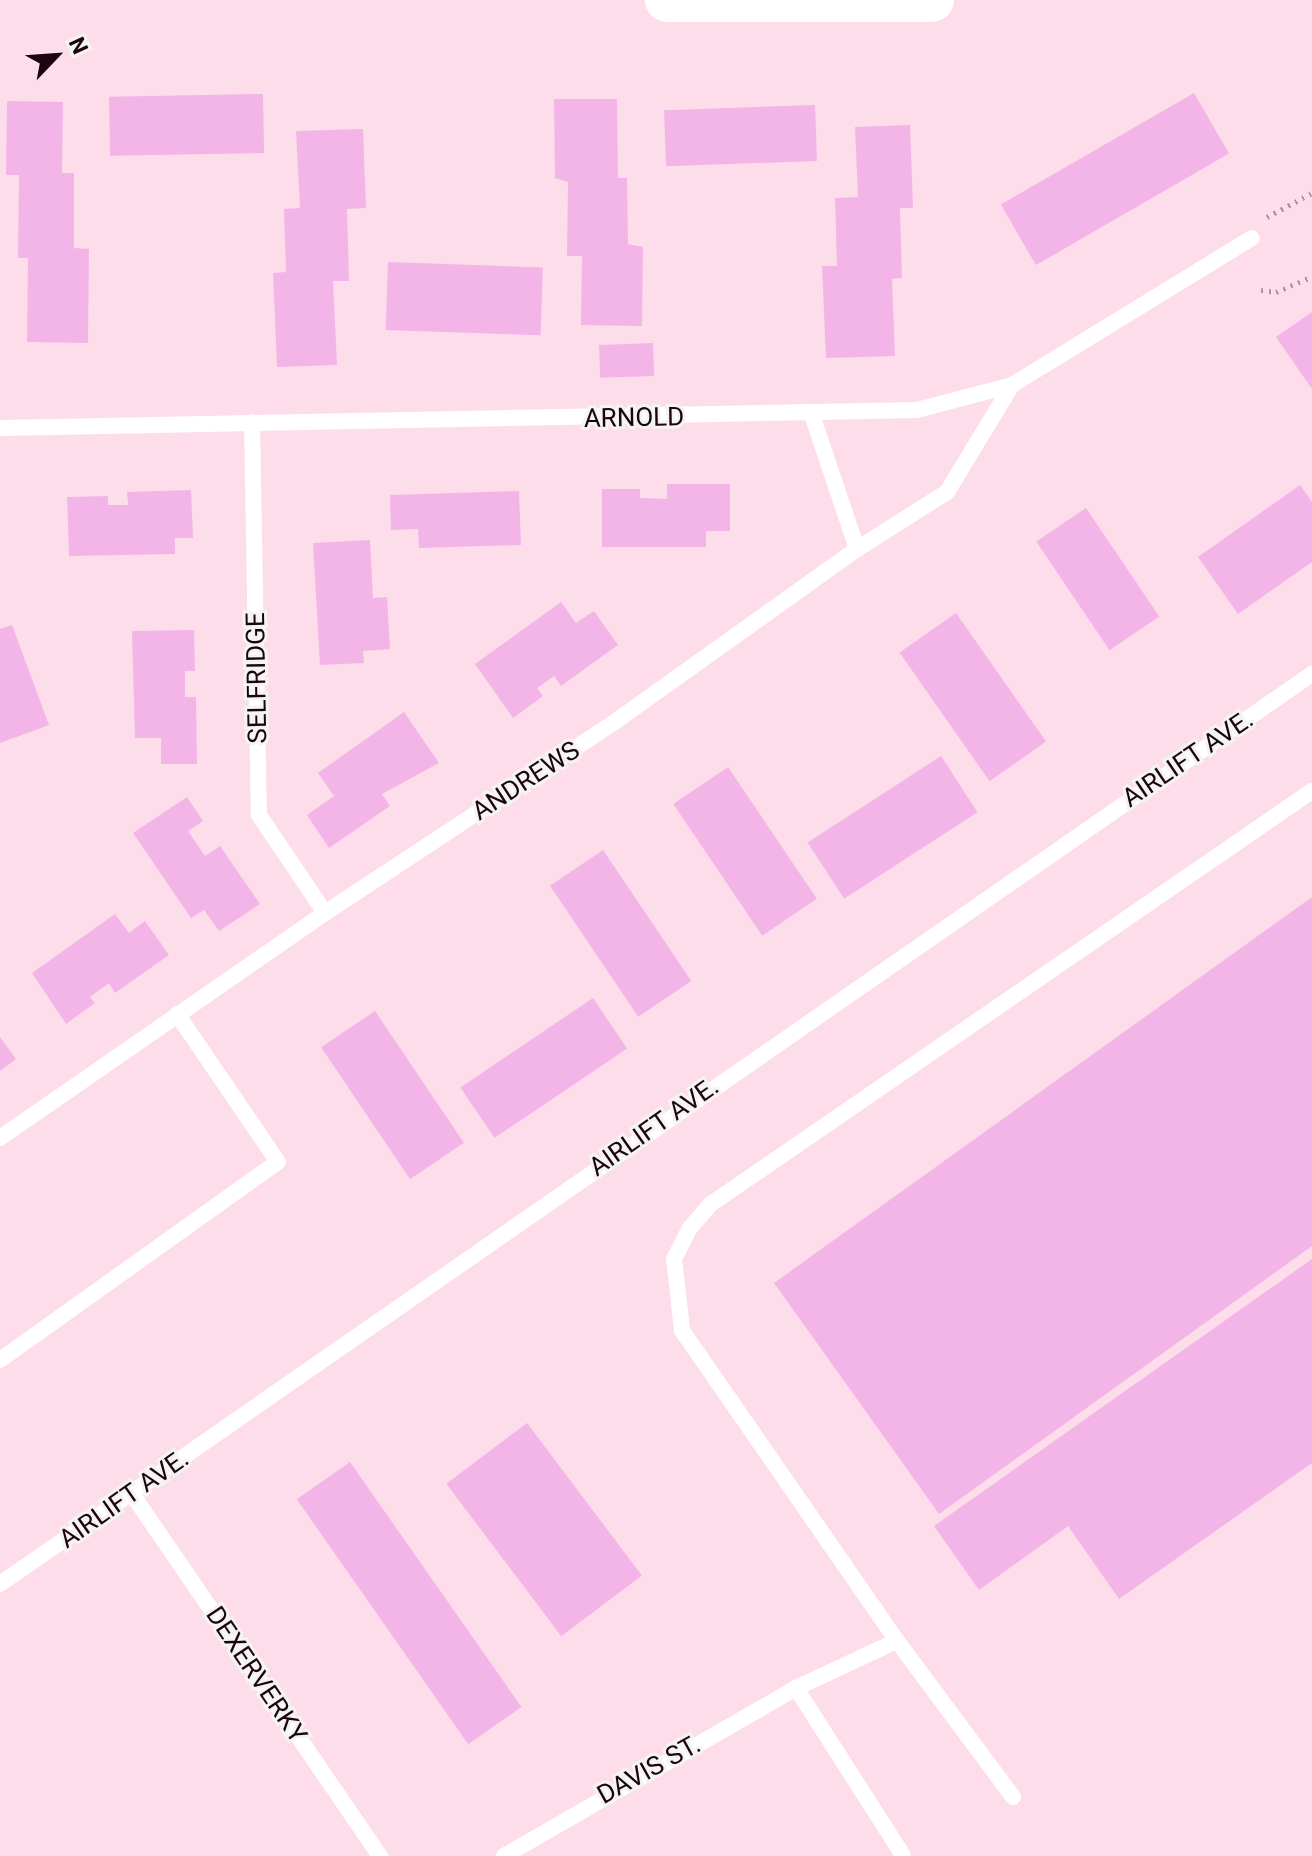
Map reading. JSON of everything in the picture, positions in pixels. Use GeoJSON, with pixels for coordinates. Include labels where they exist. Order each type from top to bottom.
{"type":"FeatureCollection","features":[{"type":"Feature","properties":{"kind":"highway"},"geometry":{"type":"LineString","coordinates":[[667,0],[932,0]]}},
{"type":"Feature","properties":{"kind":"lane"},"geometry":{"type":"LineString","coordinates":[[1012,385],[1252,238]]}},
{"type":"Feature","properties":{"kind":"lane","name":"ARNOLD"},"geometry":{"type":"LineString","coordinates":[[0,428],[917,410],[1012,385]]}},
{"type":"Feature","properties":{"kind":"lane","name":"ANDREWS"},"geometry":{"type":"LineString","coordinates":[[0,1138],[325,913],[616,721],[857,549],[947,492],[1012,385]]}},
{"type":"Feature","properties":{"kind":"lane"},"geometry":{"type":"LineString","coordinates":[[811,412],[857,549]]}},
{"type":"Feature","properties":{"kind":"lane","name":"SELFRIDGE"},"geometry":{"type":"LineString","coordinates":[[252,422],[259,815],[325,913]]}},
{"type":"Feature","properties":{"kind":"lane","name":"AIRLIFT AVE."},"geometry":{"type":"LineString","coordinates":[[0,1584],[1312,674]]}},
{"type":"Feature","properties":{"kind":"lane"},"geometry":{"type":"LineString","coordinates":[[1013,1797],[897,1641],[682,1330],[674,1259],[690,1228],[711,1204],[1312,791]]}},
{"type":"Feature","properties":{"kind":"lane"},"geometry":{"type":"LineString","coordinates":[[0,1360],[278,1162],[177,1014]]}},
{"type":"Feature","properties":{"kind":"lane","name":"DEXERVERKY"},"geometry":{"type":"LineString","coordinates":[[132,1494],[380,1856]]}},
{"type":"Feature","properties":{"kind":"lane","name":"DAVIS ST."},"geometry":{"type":"LineString","coordinates":[[504,1856],[796,1688],[897,1641]]}},
{"type":"Feature","properties":{"kind":"lane"},"geometry":{"type":"LineString","coordinates":[[796,1688],[903,1855]]}},
{"type":"Feature","properties":{"kind":"path"},"geometry":{"type":"LineString","coordinates":[[1252,238],[1267,218],[1312,193]]}},
{"type":"Feature","properties":{"kind":"path"},"geometry":{"type":"LineString","coordinates":[[1261,290],[1276,292],[1312,277]]}},
{"type":"Feature","properties":{"kind":"building"},"geometry":{"type":"Polygon","coordinates":[[[1194,93],[1229,154],[1036,265],[1001,204],[1194,93]]]}},
{"type":"Feature","properties":{"kind":"building"},"geometry":{"type":"Polygon","coordinates":[[[263,94],[264,153],[110,156],[109,97],[263,94]]]}},
{"type":"Feature","properties":{"kind":"building"},"geometry":{"type":"Polygon","coordinates":[[[554,99],[617,99],[618,178],[627,178],[628,244],[643,247],[642,326],[581,325],[582,256],[567,256],[568,182],[555,178],[554,99]]]}},
{"type":"Feature","properties":{"kind":"building"},"geometry":{"type":"Polygon","coordinates":[[[7,101],[63,102],[62,173],[74,173],[74,248],[89,249],[88,343],[27,342],[28,258],[18,258],[19,175],[6,175],[7,101]]]}},
{"type":"Feature","properties":{"kind":"building"},"geometry":{"type":"Polygon","coordinates":[[[815,105],[817,161],[666,166],[664,110],[815,105]]]}},
{"type":"Feature","properties":{"kind":"building"},"geometry":{"type":"Polygon","coordinates":[[[910,125],[913,208],[900,208],[902,278],[892,279],[895,356],[826,358],[822,266],[837,266],[835,198],[858,197],[855,127],[910,125]]]}},
{"type":"Feature","properties":{"kind":"building"},"geometry":{"type":"Polygon","coordinates":[[[363,129],[366,208],[347,209],[349,281],[333,281],[337,365],[277,367],[273,273],[286,272],[284,209],[300,208],[296,131],[363,129]]]}},
{"type":"Feature","properties":{"kind":"building"},"geometry":{"type":"Polygon","coordinates":[[[388,262],[543,267],[541,335],[386,330],[388,262]]]}},
{"type":"Feature","properties":{"kind":"building"},"geometry":{"type":"Polygon","coordinates":[[[1312,312],[1312,389],[1276,337],[1312,312]]]}},
{"type":"Feature","properties":{"kind":"building"},"geometry":{"type":"Polygon","coordinates":[[[653,343],[654,376],[600,378],[599,345],[653,343]]]}},
{"type":"Feature","properties":{"kind":"building"},"geometry":{"type":"Polygon","coordinates":[[[667,484],[730,484],[730,531],[706,531],[706,547],[602,547],[602,489],[640,489],[640,498],[667,499],[667,484]]]}},
{"type":"Feature","properties":{"kind":"building"},"geometry":{"type":"Polygon","coordinates":[[[1300,485],[1312,502],[1312,562],[1238,614],[1198,557],[1300,485]]]}},
{"type":"Feature","properties":{"kind":"building"},"geometry":{"type":"Polygon","coordinates":[[[191,490],[193,538],[175,538],[175,554],[69,556],[67,497],[108,496],[108,505],[128,505],[127,492],[191,490]]]}},
{"type":"Feature","properties":{"kind":"building"},"geometry":{"type":"Polygon","coordinates":[[[519,491],[521,545],[419,548],[418,529],[391,530],[390,495],[519,491]]]}},
{"type":"Feature","properties":{"kind":"building"},"geometry":{"type":"Polygon","coordinates":[[[1086,508],[1159,617],[1110,650],[1036,542],[1086,508]]]}},
{"type":"Feature","properties":{"kind":"building"},"geometry":{"type":"Polygon","coordinates":[[[370,540],[373,598],[387,597],[390,649],[363,651],[364,663],[320,665],[313,543],[370,540]]]}},
{"type":"Feature","properties":{"kind":"building"},"geometry":{"type":"Polygon","coordinates":[[[561,602],[576,623],[594,611],[618,645],[561,686],[554,676],[537,688],[543,696],[513,718],[475,664],[561,602]]]}},
{"type":"Feature","properties":{"kind":"building"},"geometry":{"type":"Polygon","coordinates":[[[956,613],[1046,742],[990,781],[899,653],[956,613]]]}},
{"type":"Feature","properties":{"kind":"building"},"geometry":{"type":"Polygon","coordinates":[[[12,625],[49,725],[0,743],[0,629],[12,625]]]}},
{"type":"Feature","properties":{"kind":"building"},"geometry":{"type":"Polygon","coordinates":[[[194,630],[195,671],[185,671],[185,697],[196,697],[197,764],[161,764],[161,738],[135,738],[132,631],[194,630]]]}},
{"type":"Feature","properties":{"kind":"building"},"geometry":{"type":"Polygon","coordinates":[[[404,712],[439,763],[382,794],[390,806],[329,848],[307,815],[334,796],[318,773],[404,712]]]}},
{"type":"Feature","properties":{"kind":"building"},"geometry":{"type":"Polygon","coordinates":[[[941,756],[977,812],[844,899],[808,843],[941,756]]]}},
{"type":"Feature","properties":{"kind":"building"},"geometry":{"type":"Polygon","coordinates":[[[728,767],[817,899],[762,936],[673,804],[728,767]]]}},
{"type":"Feature","properties":{"kind":"building"},"geometry":{"type":"Polygon","coordinates":[[[187,797],[203,821],[188,831],[205,856],[220,846],[260,904],[219,931],[204,910],[191,918],[133,833],[187,797]]]}},
{"type":"Feature","properties":{"kind":"building"},"geometry":{"type":"Polygon","coordinates":[[[603,850],[691,981],[638,1017],[550,886],[603,850]]]}},
{"type":"Feature","properties":{"kind":"building"},"geometry":{"type":"Polygon","coordinates":[[[1312,897],[1312,1246],[939,1514],[774,1283],[1312,897]]]}},
{"type":"Feature","properties":{"kind":"building"},"geometry":{"type":"Polygon","coordinates":[[[115,914],[129,933],[145,921],[169,955],[115,993],[109,983],[90,997],[95,1003],[66,1024],[32,973],[115,914]]]}},
{"type":"Feature","properties":{"kind":"building"},"geometry":{"type":"Polygon","coordinates":[[[593,998],[627,1049],[494,1138],[460,1087],[593,998]]]}},
{"type":"Feature","properties":{"kind":"building"},"geometry":{"type":"Polygon","coordinates":[[[375,1011],[464,1143],[410,1179],[321,1047],[375,1011]]]}},
{"type":"Feature","properties":{"kind":"building"},"geometry":{"type":"Polygon","coordinates":[[[0,1037],[16,1059],[0,1071],[0,1037]]]}},
{"type":"Feature","properties":{"kind":"building"},"geometry":{"type":"Polygon","coordinates":[[[1312,1259],[1312,1463],[1119,1599],[1068,1526],[979,1590],[934,1526],[1312,1259]]]}},
{"type":"Feature","properties":{"kind":"building"},"geometry":{"type":"Polygon","coordinates":[[[527,1423],[642,1576],[561,1636],[446,1484],[527,1423]]]}},
{"type":"Feature","properties":{"kind":"building"},"geometry":{"type":"Polygon","coordinates":[[[350,1462],[521,1707],[468,1744],[297,1499],[350,1462]]]}}]}
